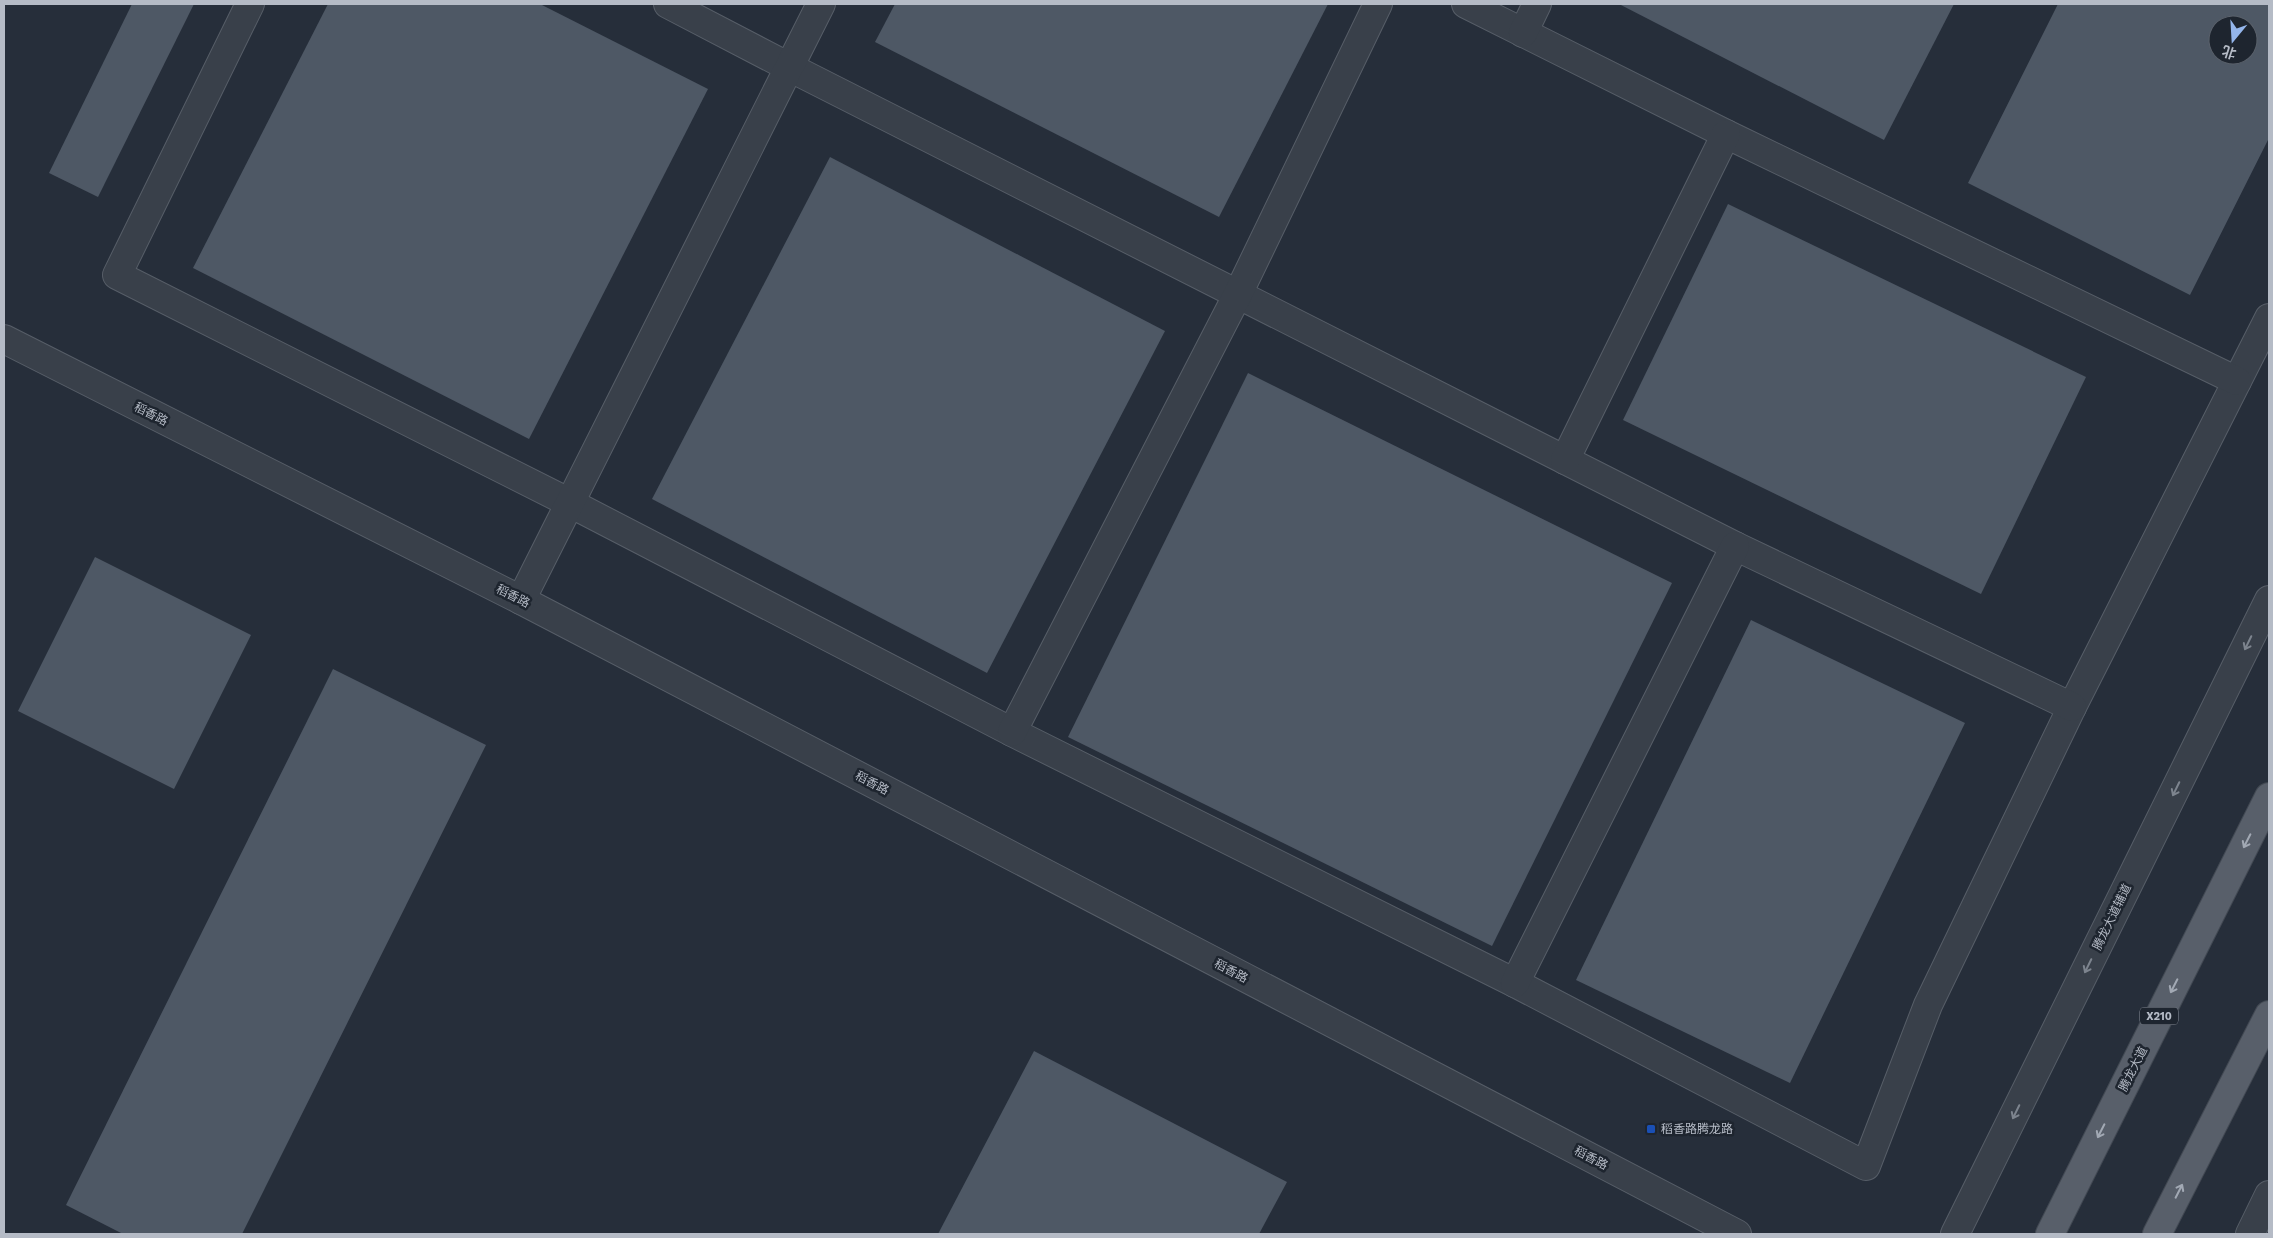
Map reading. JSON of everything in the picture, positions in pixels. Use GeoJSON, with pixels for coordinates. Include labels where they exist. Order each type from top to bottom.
{"type":"FeatureCollection","features":[{"type":"Feature","properties":{"kind":"main road","name":"腾龙大道"},"geometry":{"type":"LineString","coordinates":[[2050,1234],[2269,797]]}},
{"type":"Feature","properties":{"kind":"main road"},"geometry":{"type":"LineString","coordinates":[[2157,1234],[2269,1015]]}},
{"type":"Feature","properties":{"kind":"main road"},"geometry":{"type":"LineString","coordinates":[[2251,1050],[2269,1023]]}},
{"type":"Feature","properties":{"kind":"street"},"geometry":{"type":"LineString","coordinates":[[250,4],[117,274],[570,503],[1012,732],[1515,983],[1866,1166],[1928,1004],[2072,706],[2269,318]]}},
{"type":"Feature","properties":{"kind":"street"},"geometry":{"type":"LineString","coordinates":[[668,4],[1735,546],[2072,706]]}},
{"type":"Feature","properties":{"kind":"street"},"geometry":{"type":"LineString","coordinates":[[521,600],[821,4]]}},
{"type":"Feature","properties":{"kind":"street"},"geometry":{"type":"LineString","coordinates":[[1012,732],[1238,294],[1378,4]]}},
{"type":"Feature","properties":{"kind":"street"},"geometry":{"type":"LineString","coordinates":[[1466,4],[1726,134],[2237,381]]}},
{"type":"Feature","properties":{"kind":"street"},"geometry":{"type":"LineString","coordinates":[[1523,33],[1537,4]]}},
{"type":"Feature","properties":{"kind":"street"},"geometry":{"type":"LineString","coordinates":[[1565,460],[1726,134]]}},
{"type":"Feature","properties":{"kind":"street","name":"稻香路"},"geometry":{"type":"LineString","coordinates":[[4,339],[521,600],[1737,1234]]}},
{"type":"Feature","properties":{"kind":"street"},"geometry":{"type":"LineString","coordinates":[[1515,983],[1735,546]]}},
{"type":"Feature","properties":{"kind":"street","name":"腾龙大道辅道"},"geometry":{"type":"LineString","coordinates":[[1955,1234],[2269,600]]}},
{"type":"Feature","properties":{"kind":"street"},"geometry":{"type":"LineString","coordinates":[[2250,1234],[2269,1195]]}},
{"type":"Feature","properties":{"kind":"building"},"geometry":{"type":"Polygon","coordinates":[[[132,4],[194,4],[98,197],[49,173],[132,4]]]}},
{"type":"Feature","properties":{"kind":"building"},"geometry":{"type":"Polygon","coordinates":[[[328,4],[540,4],[708,89],[529,439],[193,268],[328,4]]]}},
{"type":"Feature","properties":{"kind":"building"},"geometry":{"type":"Polygon","coordinates":[[[895,4],[1328,4],[1219,217],[875,42],[895,4]]]}},
{"type":"Feature","properties":{"kind":"building"},"geometry":{"type":"Polygon","coordinates":[[[1619,4],[1954,4],[1884,140],[1619,4]]]}},
{"type":"Feature","properties":{"kind":"building"},"geometry":{"type":"Polygon","coordinates":[[[2058,4],[2269,4],[2269,138],[2190,295],[1968,183],[2058,4]]]}},
{"type":"Feature","properties":{"kind":"building"},"geometry":{"type":"Polygon","coordinates":[[[830,157],[1165,331],[987,673],[652,499],[830,157]]]}},
{"type":"Feature","properties":{"kind":"building"},"geometry":{"type":"Polygon","coordinates":[[[1728,204],[2086,377],[1981,594],[1623,420],[1728,204]]]}},
{"type":"Feature","properties":{"kind":"building"},"geometry":{"type":"Polygon","coordinates":[[[1248,373],[1672,583],[1492,946],[1068,737],[1248,373]]]}},
{"type":"Feature","properties":{"kind":"building"},"geometry":{"type":"Polygon","coordinates":[[[95,557],[251,635],[174,789],[18,711],[95,557]]]}},
{"type":"Feature","properties":{"kind":"building"},"geometry":{"type":"Polygon","coordinates":[[[1751,620],[1965,723],[1790,1083],[1576,980],[1751,620]]]}},
{"type":"Feature","properties":{"kind":"building"},"geometry":{"type":"Polygon","coordinates":[[[333,669],[486,745],[242,1234],[123,1234],[66,1205],[333,669]]]}},
{"type":"Feature","properties":{"kind":"building"},"geometry":{"type":"Polygon","coordinates":[[[1034,1051],[1287,1182],[1259,1234],[938,1234],[1034,1051]]]}},
{"type":"Feature","properties":{"kind":"place","name":"稻香路腾龙路"},"geometry":{"type":"Point","coordinates":[1651,1129]}}]}
